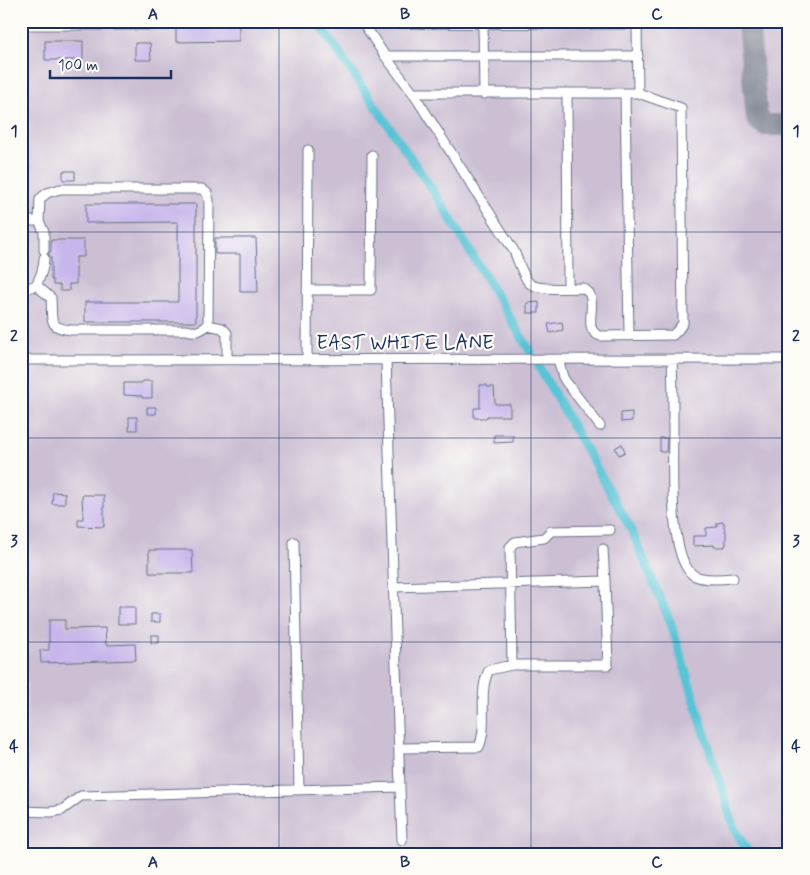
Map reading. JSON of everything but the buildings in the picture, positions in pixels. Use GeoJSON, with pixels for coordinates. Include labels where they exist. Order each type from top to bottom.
{"type":"FeatureCollection","features":[{"type":"Feature","properties":{"kind":"street"},"geometry":{"type":"LineString","coordinates":[[21,25],[168,26],[171,21]]}},
{"type":"Feature","properties":{"kind":"street"},"geometry":{"type":"LineString","coordinates":[[363,22],[637,24],[679,23],[680,21]]}},
{"type":"Feature","properties":{"kind":"street"},"geometry":{"type":"LineString","coordinates":[[363,22],[385,56],[413,93],[514,251],[530,284],[538,288],[583,288],[591,299],[591,329],[600,336],[673,335],[678,330],[683,323],[681,108],[638,93],[413,93]]}},
{"type":"Feature","properties":{"kind":"street"},"geometry":{"type":"LineString","coordinates":[[484,23],[484,94]]}},
{"type":"Feature","properties":{"kind":"street"},"geometry":{"type":"LineString","coordinates":[[637,24],[638,93]]}},
{"type":"Feature","properties":{"kind":"street"},"geometry":{"type":"LineString","coordinates":[[385,56],[638,56]]}},
{"type":"Feature","properties":{"kind":"street"},"geometry":{"type":"LineString","coordinates":[[567,93],[568,288]]}},
{"type":"Feature","properties":{"kind":"street"},"geometry":{"type":"LineString","coordinates":[[625,93],[629,336]]}},
{"type":"Feature","properties":{"kind":"street"},"geometry":{"type":"LineString","coordinates":[[307,360],[308,150]]}},
{"type":"Feature","properties":{"kind":"street"},"geometry":{"type":"LineString","coordinates":[[307,290],[371,290],[372,155]]}},
{"type":"Feature","properties":{"kind":"street"},"geometry":{"type":"LineString","coordinates":[[21,291],[36,285],[44,268],[44,232],[39,221],[40,199],[47,193],[60,189],[202,189],[206,193],[208,201],[208,325]]}},
{"type":"Feature","properties":{"kind":"street"},"geometry":{"type":"LineString","coordinates":[[21,221],[39,221]]}},
{"type":"Feature","properties":{"kind":"street"},"geometry":{"type":"LineString","coordinates":[[36,285],[51,298],[52,321],[55,326],[61,329],[187,330],[196,332],[208,325],[222,328],[227,333],[227,360]]}},
{"type":"Feature","properties":{"kind":"street"},"geometry":{"type":"LineString","coordinates":[[672,359],[674,503],[677,538],[682,558],[686,568],[693,576],[712,579],[733,578]]}},
{"type":"Feature","properties":{"kind":"street","name":"EAST WHITE LANE"},"geometry":{"type":"LineString","coordinates":[[21,360],[789,359]]}},
{"type":"Feature","properties":{"kind":"street"},"geometry":{"type":"LineString","coordinates":[[386,360],[402,840]]}},
{"type":"Feature","properties":{"kind":"street"},"geometry":{"type":"LineString","coordinates":[[558,360],[566,382],[600,426]]}},
{"type":"Feature","properties":{"kind":"street"},"geometry":{"type":"LineString","coordinates":[[512,665],[510,547],[515,542],[544,538],[551,531],[610,530]]}},
{"type":"Feature","properties":{"kind":"street"},"geometry":{"type":"LineString","coordinates":[[294,542],[299,790]]}},
{"type":"Feature","properties":{"kind":"street"},"geometry":{"type":"LineString","coordinates":[[399,748],[479,747],[483,738],[484,680],[489,670],[512,665],[608,665],[603,549]]}},
{"type":"Feature","properties":{"kind":"street"},"geometry":{"type":"LineString","coordinates":[[394,587],[605,581]]}},
{"type":"Feature","properties":{"kind":"street"},"geometry":{"type":"LineString","coordinates":[[21,811],[50,812],[62,810],[82,796],[400,787]]}},
{"type":"Feature","properties":{"kind":"shaded area"},"geometry":{"type":"Polygon","coordinates":[[[26,21],[789,21],[789,854],[26,854],[26,21]]]}},
{"type":"Feature","properties":{"kind":"waterway"},"geometry":{"type":"LineString","coordinates":[[317,21],[438,198],[531,353]]}},
{"type":"Feature","properties":{"kind":"waterway"},"geometry":{"type":"LineString","coordinates":[[539,367],[630,527],[671,624],[734,828],[749,854]]}},
{"type":"Feature","properties":{"kind":"taxiway"},"geometry":{"type":"LineString","coordinates":[[748,21],[757,119],[766,125],[789,125]]}}]}
